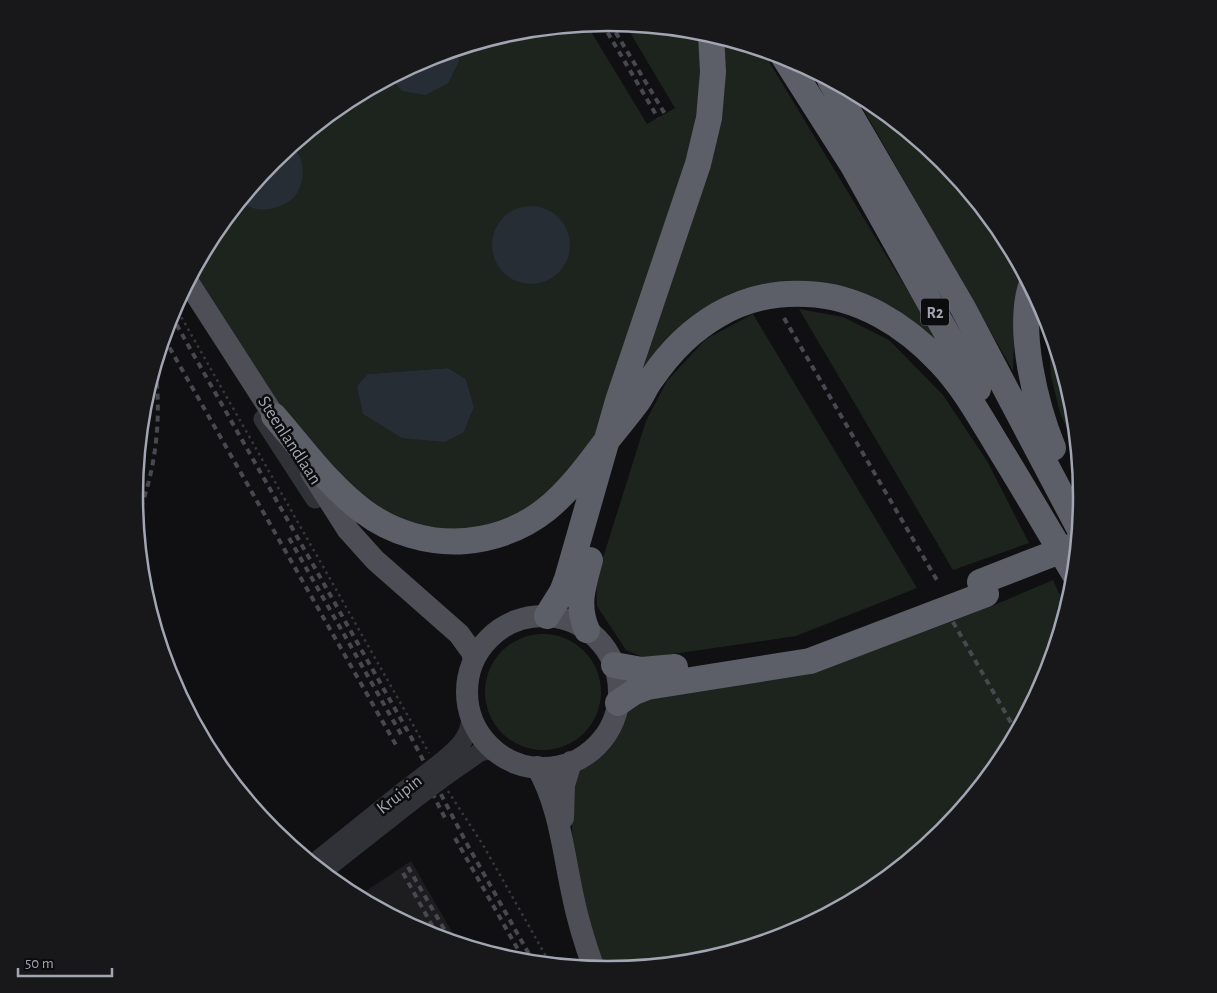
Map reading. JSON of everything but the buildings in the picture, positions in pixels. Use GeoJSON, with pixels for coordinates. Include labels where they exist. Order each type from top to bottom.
{"type":"FeatureCollection","features":[{"type":"Feature","properties":{"kind":"highway"},"geometry":{"type":"LineString","coordinates":[[547,616],[562,592],[567,579],[606,442],[698,164],[709,118],[713,72],[711,43]]}},
{"type":"Feature","properties":{"kind":"highway","name":"R2"},"geometry":{"type":"LineString","coordinates":[[792,69],[857,172],[1010,446],[1069,562]]}},
{"type":"Feature","properties":{"kind":"highway","name":"R2"},"geometry":{"type":"LineString","coordinates":[[837,92],[963,308],[1073,517]]}},
{"type":"Feature","properties":{"kind":"highway"},"geometry":{"type":"LineString","coordinates":[[274,416],[342,494],[364,512],[386,526],[432,540],[454,542],[481,539],[508,532],[531,522],[556,503],[576,482],[637,402],[651,379],[683,340],[703,322],[730,307],[758,297],[786,292],[839,298],[863,306],[891,321],[916,340],[961,386],[1069,564]]}},
{"type":"Feature","properties":{"kind":"highway"},"geometry":{"type":"LineString","coordinates":[[1029,298],[1027,316],[1031,380],[1041,419],[1074,489]]}},
{"type":"Feature","properties":{"kind":"highway"},"geometry":{"type":"LineString","coordinates":[[587,630],[581,611],[582,590],[627,428],[637,402]]}},
{"type":"Feature","properties":{"kind":"highway"},"geometry":{"type":"LineString","coordinates":[[618,703],[634,692],[647,687],[810,661],[983,588],[1071,547]]}},
{"type":"Feature","properties":{"kind":"highway"},"geometry":{"type":"LineString","coordinates":[[614,665],[642,670],[658,670],[805,648],[1069,561]]}},
{"type":"Feature","properties":{"kind":"main road","name":"Steenlandlaan"},"geometry":{"type":"LineString","coordinates":[[192,289],[348,530],[376,560],[434,614],[459,634],[472,652],[474,660]]}},
{"type":"Feature","properties":{"kind":"main road","name":"Steenlandlaan"},"geometry":{"type":"LineString","coordinates":[[406,586],[473,628],[496,632]]}},
{"type":"Feature","properties":{"kind":"main road"},"geometry":{"type":"LineString","coordinates":[[547,616],[575,622],[587,630],[604,645],[614,665],[619,690],[614,719],[597,745],[571,762],[554,767],[537,768],[506,758],[493,749],[480,734],[471,715],[468,688],[474,660],[484,645],[496,632],[512,622],[529,617],[547,616]]}},
{"type":"Feature","properties":{"kind":"main road"},"geometry":{"type":"LineString","coordinates":[[562,839],[563,792],[571,762]]}},
{"type":"Feature","properties":{"kind":"main road"},"geometry":{"type":"LineString","coordinates":[[537,768],[548,789],[562,839],[572,893],[592,961]]}},
{"type":"Feature","properties":{"kind":"street"},"geometry":{"type":"LineString","coordinates":[[187,300],[319,505],[370,568],[406,586]]}},
{"type":"Feature","properties":{"kind":"street","name":"Kruipin"},"geometry":{"type":"LineString","coordinates":[[441,770],[465,741],[470,730],[471,715]]}},
{"type":"Feature","properties":{"kind":"street"},"geometry":{"type":"LineString","coordinates":[[408,796],[441,770],[480,752],[493,749]]}},
{"type":"Feature","properties":{"kind":"street","name":"Kruipin"},"geometry":{"type":"LineString","coordinates":[[318,860],[408,796]]}},
{"type":"Feature","properties":{"kind":"street","name":"Kruipin"},"geometry":{"type":"LineString","coordinates":[[327,867],[408,796]]}},
{"type":"Feature","properties":{"kind":"path"},"geometry":{"type":"LineString","coordinates":[[181,314],[547,958]]}},
{"type":"Feature","properties":{"kind":"shaded area"},"geometry":{"type":"Polygon","coordinates":[[[591,32],[647,124],[675,108],[630,32],[699,40],[698,97],[687,161],[596,434],[548,494],[525,511],[504,520],[479,527],[454,530],[415,524],[391,515],[350,485],[283,409],[198,278],[239,213],[299,153],[298,151],[325,127],[394,84],[402,91],[459,61],[459,56],[518,40],[548,35],[591,32]],[[448,368],[369,374],[464,432],[474,407],[466,379],[448,368]]]}},
{"type":"Feature","properties":{"kind":"shaded area"},"geometry":{"type":"Polygon","coordinates":[[[718,44],[768,60],[938,341],[867,295],[747,291],[639,374],[718,44]]]}},
{"type":"Feature","properties":{"kind":"shaded area"},"geometry":{"type":"Polygon","coordinates":[[[458,56],[459,61],[448,83],[426,95],[402,91],[395,84],[458,56]]]}},
{"type":"Feature","properties":{"kind":"shaded area"},"geometry":{"type":"Polygon","coordinates":[[[862,107],[892,127],[958,190],[978,213],[1011,264],[1021,281],[1015,305],[1013,371],[862,107]]]}},
{"type":"Feature","properties":{"kind":"shaded area"},"geometry":{"type":"Polygon","coordinates":[[[297,152],[303,172],[297,194],[286,203],[273,208],[259,209],[246,205],[297,152]]]}},
{"type":"Feature","properties":{"kind":"shaded area"},"geometry":{"type":"Polygon","coordinates":[[[531,206],[546,209],[558,218],[567,230],[570,245],[567,260],[558,272],[546,281],[531,284],[516,281],[504,272],[495,260],[492,245],[495,230],[504,218],[516,209],[531,206]]]}},
{"type":"Feature","properties":{"kind":"shaded area"},"geometry":{"type":"Polygon","coordinates":[[[799,309],[843,317],[889,340],[943,395],[987,461],[1029,543],[953,570],[799,309]]]}},
{"type":"Feature","properties":{"kind":"shaded area"},"geometry":{"type":"Polygon","coordinates":[[[753,314],[917,588],[796,636],[645,658],[626,650],[597,606],[596,580],[646,421],[667,381],[706,339],[753,314]]]}},
{"type":"Feature","properties":{"kind":"shaded area"},"geometry":{"type":"Polygon","coordinates":[[[1049,347],[1058,376],[1070,435],[1060,413],[1051,376],[1049,347]]]}},
{"type":"Feature","properties":{"kind":"shaded area"},"geometry":{"type":"Polygon","coordinates":[[[448,368],[466,379],[474,407],[464,432],[445,442],[402,438],[363,414],[357,386],[368,374],[448,368]]]}},
{"type":"Feature","properties":{"kind":"shaded area"},"geometry":{"type":"Polygon","coordinates":[[[1053,580],[1062,600],[1049,646],[1038,675],[1011,729],[978,780],[915,846],[892,866],[841,899],[814,914],[758,937],[729,946],[669,958],[601,962],[588,922],[577,870],[573,844],[573,793],[577,769],[594,759],[608,746],[632,704],[638,700],[989,602],[992,606],[1053,580]]]}},
{"type":"Feature","properties":{"kind":"shaded area"},"geometry":{"type":"Polygon","coordinates":[[[543,634],[565,638],[584,651],[597,670],[601,692],[597,714],[584,733],[565,746],[543,750],[521,746],[502,733],[489,714],[485,692],[489,670],[502,651],[521,638],[543,634]]]}},
{"type":"Feature","properties":{"kind":"shaded area"},"geometry":{"type":"Polygon","coordinates":[[[411,861],[454,935],[403,914],[365,892],[411,861]]]}},
{"type":"Feature","properties":{"kind":"railway"},"geometry":{"type":"LineString","coordinates":[[607,31],[658,118]]}},
{"type":"Feature","properties":{"kind":"railway"},"geometry":{"type":"LineString","coordinates":[[615,31],[665,114]]}},
{"type":"Feature","properties":{"kind":"railway"},"geometry":{"type":"LineString","coordinates":[[784,318],[938,582]]}},
{"type":"Feature","properties":{"kind":"railway"},"geometry":{"type":"LineString","coordinates":[[176,325],[411,737],[467,844],[529,955]]}},
{"type":"Feature","properties":{"kind":"railway"},"geometry":{"type":"LineString","coordinates":[[168,346],[396,745]]}},
{"type":"Feature","properties":{"kind":"railway"},"geometry":{"type":"LineString","coordinates":[[143,502],[156,444],[157,385]]}},
{"type":"Feature","properties":{"kind":"railway"},"geometry":{"type":"LineString","coordinates":[[289,538],[402,736]]}},
{"type":"Feature","properties":{"kind":"railway"},"geometry":{"type":"LineString","coordinates":[[953,622],[1013,726]]}},
{"type":"Feature","properties":{"kind":"railway"},"geometry":{"type":"LineString","coordinates":[[422,773],[446,820]]}},
{"type":"Feature","properties":{"kind":"railway"},"geometry":{"type":"LineString","coordinates":[[455,838],[520,953]]}},
{"type":"Feature","properties":{"kind":"railway"},"geometry":{"type":"LineString","coordinates":[[408,867],[446,932]]}},
{"type":"Feature","properties":{"kind":"railway"},"geometry":{"type":"LineString","coordinates":[[403,873],[433,927]]}}]}
